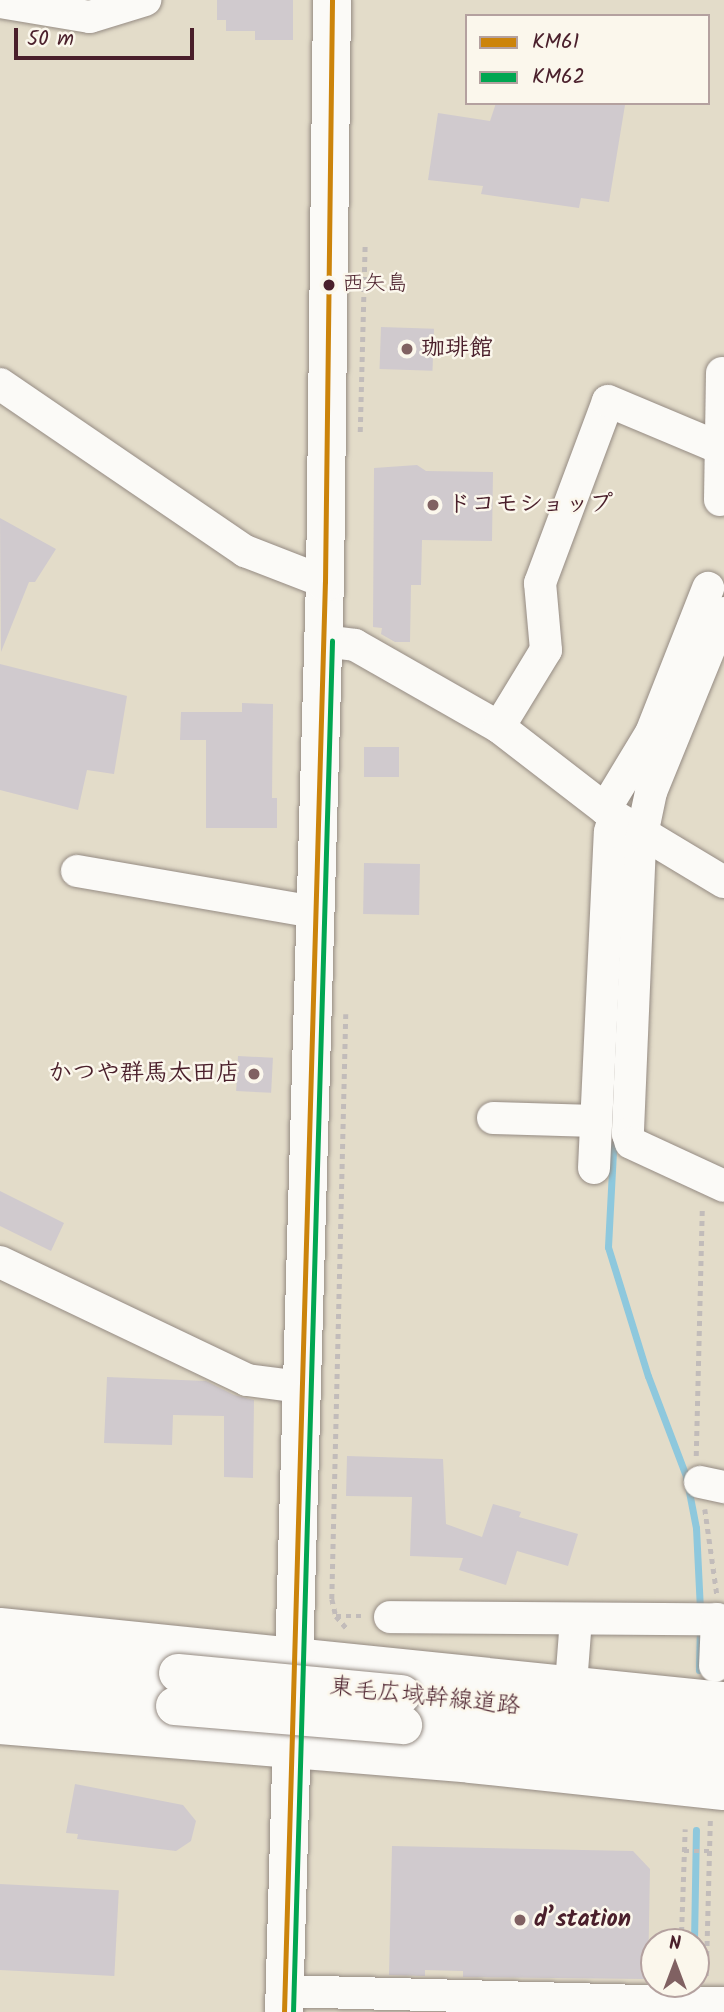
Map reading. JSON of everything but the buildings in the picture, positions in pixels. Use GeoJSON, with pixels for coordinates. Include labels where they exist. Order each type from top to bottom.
{"type":"FeatureCollection","features":[{"type":"Feature","properties":{"kind":"highway"},"geometry":{"type":"LineString","coordinates":[[284,2002],[314,912],[326,582],[332,0]]}},
{"type":"Feature","properties":{"kind":"highway"},"geometry":{"type":"LineString","coordinates":[[0,1627],[293,1654],[571,1684],[720,1684]]}},
{"type":"Feature","properties":{"kind":"highway","name":"東毛広域幹線道路"},"geometry":{"type":"LineString","coordinates":[[0,1660],[176,1690],[402,1709],[724,1729]]}},
{"type":"Feature","properties":{"kind":"highway","name":"東毛広域幹線道路"},"geometry":{"type":"LineString","coordinates":[[0,1692],[176,1690]]}},
{"type":"Feature","properties":{"kind":"highway","name":"東毛広域幹線道路"},"geometry":{"type":"LineString","coordinates":[[402,1709],[724,1761]]}},
{"type":"Feature","properties":{"kind":"highway"},"geometry":{"type":"LineString","coordinates":[[0,1725],[292,1748],[717,1801]]}},
{"type":"Feature","properties":{"kind":"street"},"geometry":{"type":"LineString","coordinates":[[0,2],[90,17],[145,0]]}},
{"type":"Feature","properties":{"kind":"street"},"geometry":{"type":"LineString","coordinates":[[720,500],[722,373]]}},
{"type":"Feature","properties":{"kind":"street"},"geometry":{"type":"LineString","coordinates":[[0,384],[245,551],[326,582]]}},
{"type":"Feature","properties":{"kind":"street"},"geometry":{"type":"LineString","coordinates":[[499,727],[546,650],[540,583],[608,401],[720,448]]}},
{"type":"Feature","properties":{"kind":"street"},"geometry":{"type":"LineString","coordinates":[[594,1168],[610,812],[716,601]]}},
{"type":"Feature","properties":{"kind":"street"},"geometry":{"type":"LineString","coordinates":[[715,1182],[631,1143],[632,999],[642,832],[656,780],[716,601]]}},
{"type":"Feature","properties":{"kind":"street"},"geometry":{"type":"LineString","coordinates":[[323,641],[355,645],[499,727],[610,812],[724,882]]}},
{"type":"Feature","properties":{"kind":"street"},"geometry":{"type":"LineString","coordinates":[[77,871],[314,912]]}},
{"type":"Feature","properties":{"kind":"street"},"geometry":{"type":"LineString","coordinates":[[493,1118],[596,1121]]}},
{"type":"Feature","properties":{"kind":"street"},"geometry":{"type":"LineString","coordinates":[[0,1262],[247,1380],[300,1387]]}},
{"type":"Feature","properties":{"kind":"street"},"geometry":{"type":"LineString","coordinates":[[390,1616],[718,1619],[720,1684]]}},
{"type":"Feature","properties":{"kind":"street"},"geometry":{"type":"LineString","coordinates":[[571,1684],[576,1619]]}},
{"type":"Feature","properties":{"kind":"street"},"geometry":{"type":"LineString","coordinates":[[284,2002],[715,2003]]}},
{"type":"Feature","properties":{"kind":"path"},"geometry":{"type":"LineString","coordinates":[[360,436],[365,242]]}},
{"type":"Feature","properties":{"kind":"path"},"geometry":{"type":"LineString","coordinates":[[346,1008],[332,1599],[337,1616],[348,1630],[360,1633]]}},
{"type":"Feature","properties":{"kind":"path"},"geometry":{"type":"LineString","coordinates":[[697,1378],[702,1196],[715,1182]]}},
{"type":"Feature","properties":{"kind":"path"},"geometry":{"type":"LineString","coordinates":[[715,2003],[709,1851],[717,1801]]}},
{"type":"Feature","properties":{"kind":"path"},"geometry":{"type":"LineString","coordinates":[[681,1928],[685,1829]]}},
{"type":"Feature","properties":{"kind":"path"},"geometry":{"type":"LineString","coordinates":[[684,1851],[709,1851]]}},
{"type":"Feature","properties":{"kind":"waterway"},"geometry":{"type":"LineString","coordinates":[[614,1132],[608,1247],[648,1376],[686,1476],[696,1528],[700,1610]]}},
{"type":"Feature","properties":{"kind":"waterway"},"geometry":{"type":"LineString","coordinates":[[699,1670],[700,1625]]}},
{"type":"Feature","properties":{"kind":"waterway"},"geometry":{"type":"LineString","coordinates":[[694,1928],[696,1830]]}},
{"type":"Feature","properties":{"kind":"transit line","name":"KM61"},"geometry":{"type":"LineString","coordinates":[[284,2012],[325,582],[332,0]]}},
{"type":"Feature","properties":{"kind":"transit line","name":"KM62"},"geometry":{"type":"LineString","coordinates":[[293,2012],[332,641]]}},
{"type":"Feature","properties":{"kind":"place","name":"西矢島"},"geometry":{"type":"Point","coordinates":[329,285]}},
{"type":"Feature","properties":{"kind":"place","name":"珈琲館"},"geometry":{"type":"Point","coordinates":[407,349]}},
{"type":"Feature","properties":{"kind":"place","name":"ドコモショップ"},"geometry":{"type":"Point","coordinates":[433,505]}},
{"type":"Feature","properties":{"kind":"place","name":"かつや群馬太田店"},"geometry":{"type":"Point","coordinates":[254,1074]}},
{"type":"Feature","properties":{"kind":"place","name":"d’station"},"geometry":{"type":"Point","coordinates":[520,1920]}}]}
